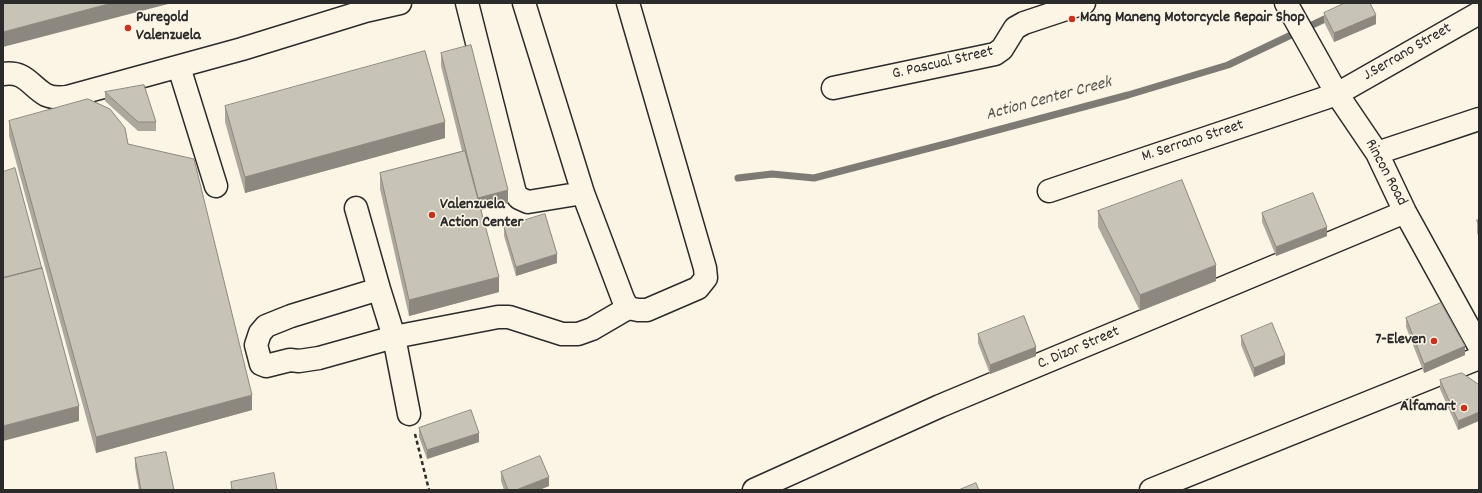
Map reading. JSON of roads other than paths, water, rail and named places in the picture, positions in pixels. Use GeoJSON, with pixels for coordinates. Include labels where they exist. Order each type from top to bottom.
{"type":"FeatureCollection","features":[{"type":"Feature","properties":{"kind":"street"},"geometry":{"type":"LineString","coordinates":[[3,74],[19,74],[46,95],[56,98],[67,97],[179,67],[365,10],[400,3]]}},
{"type":"Feature","properties":{"kind":"street"},"geometry":{"type":"LineString","coordinates":[[467,3],[515,193],[519,198],[528,202],[583,192]]}},
{"type":"Feature","properties":{"kind":"street"},"geometry":{"type":"LineString","coordinates":[[524,3],[583,192],[623,299],[628,308]]}},
{"type":"Feature","properties":{"kind":"street"},"geometry":{"type":"LineString","coordinates":[[378,289],[291,316],[266,326],[260,333],[256,345],[261,364],[266,366],[290,360],[299,361],[319,358],[394,337],[498,316],[509,317],[562,334],[578,334],[592,329],[628,308],[647,310],[698,288],[706,278],[705,268],[628,3]]}},
{"type":"Feature","properties":{"kind":"street","name":"G. Pascual Street"},"geometry":{"type":"LineString","coordinates":[[833,88],[996,54],[1002,49],[1015,28],[1024,23],[1084,3]]}},
{"type":"Feature","properties":{"kind":"street","name":"Rincon Road"},"geometry":{"type":"LineString","coordinates":[[1290,10],[1338,94],[1377,153],[1406,212],[1479,346]]}},
{"type":"Feature","properties":{"kind":"street","name":"J.Serrano Street"},"geometry":{"type":"LineString","coordinates":[[1338,94],[1479,13]]}},
{"type":"Feature","properties":{"kind":"street"},"geometry":{"type":"LineString","coordinates":[[179,67],[216,186]]}},
{"type":"Feature","properties":{"kind":"street","name":"M. Serrano Street"},"geometry":{"type":"LineString","coordinates":[[1049,191],[1338,94]]}},
{"type":"Feature","properties":{"kind":"street"},"geometry":{"type":"LineString","coordinates":[[1377,153],[1479,119]]}},
{"type":"Feature","properties":{"kind":"street"},"geometry":{"type":"LineString","coordinates":[[356,208],[378,289],[394,337],[409,414]]}},
{"type":"Feature","properties":{"kind":"street","name":"C. Dizor Street"},"geometry":{"type":"LineString","coordinates":[[754,490],[940,406],[1406,212]]}},
{"type":"Feature","properties":{"kind":"street"},"geometry":{"type":"LineString","coordinates":[[1152,490],[1479,358]]}},
{"type":"Feature","properties":{"kind":"waterway","name":"Action Center Creek"},"geometry":{"type":"LineString","coordinates":[[738,178],[772,174],[814,178],[1128,95],[1228,65],[1331,16]]}},
{"type":"Feature","properties":{"kind":"place","name":"Mang Maneng Motorcycle Repair Shop"},"geometry":{"type":"Point","coordinates":[1072,19]}},
{"type":"Feature","properties":{"kind":"place","name":"Puregold Valenzuela"},"geometry":{"type":"Point","coordinates":[128,28]}},
{"type":"Feature","properties":{"kind":"place","name":"Valenzuela Action Center"},"geometry":{"type":"Point","coordinates":[432,215]}},
{"type":"Feature","properties":{"kind":"place","name":"7-Eleven"},"geometry":{"type":"Point","coordinates":[1434,341]}},
{"type":"Feature","properties":{"kind":"place","name":"Alfamart"},"geometry":{"type":"Point","coordinates":[1464,408]}}]}
